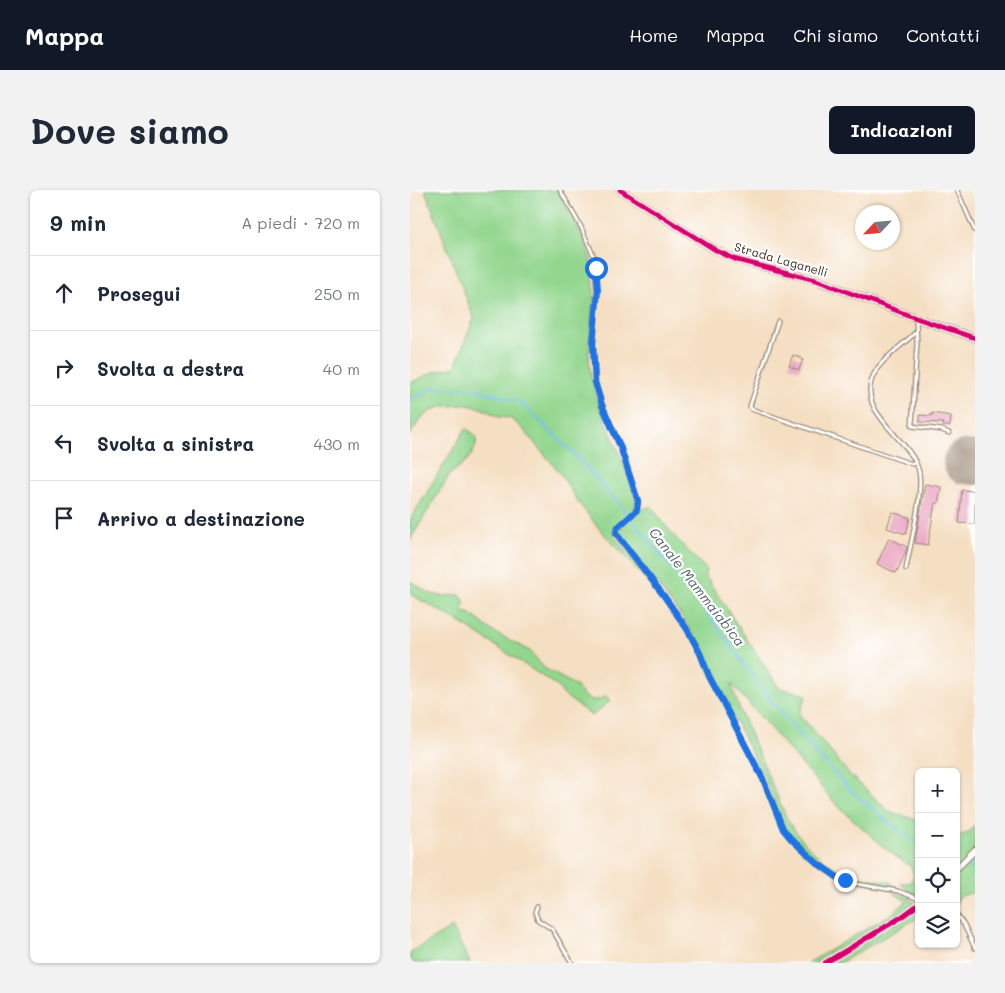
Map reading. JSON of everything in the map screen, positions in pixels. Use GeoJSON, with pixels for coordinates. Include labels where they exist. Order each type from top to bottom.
{"type":"FeatureCollection","features":[{"type":"Feature","properties":{"kind":"street","name":"Strada Laganelli"},"geometry":{"type":"LineString","coordinates":[[620,190],[717,251],[737,260],[816,280],[975,338]]}},
{"type":"Feature","properties":{"kind":"street"},"geometry":{"type":"LineString","coordinates":[[960,864],[975,850]]}},
{"type":"Feature","properties":{"kind":"street"},"geometry":{"type":"LineString","coordinates":[[825,963],[915,907]]}},
{"type":"Feature","properties":{"kind":"lane"},"geometry":{"type":"LineString","coordinates":[[560,190],[584,233],[594,257],[598,290],[593,344],[595,382],[602,405],[620,446],[638,501],[637,510],[617,528],[616,533],[618,537],[687,629],[700,653],[709,676],[763,779],[783,829],[792,840],[817,863],[837,877],[864,885],[898,891],[915,897]]}},
{"type":"Feature","properties":{"kind":"lane"},"geometry":{"type":"LineString","coordinates":[[957,190],[975,231]]}},
{"type":"Feature","properties":{"kind":"lane"},"geometry":{"type":"LineString","coordinates":[[916,318],[912,426],[942,430],[950,433]]}},
{"type":"Feature","properties":{"kind":"lane"},"geometry":{"type":"LineString","coordinates":[[778,321],[750,406],[751,410],[877,453],[912,464],[916,463]]}},
{"type":"Feature","properties":{"kind":"lane"},"geometry":{"type":"LineString","coordinates":[[906,569],[921,480],[916,463],[880,418],[872,400],[871,389],[873,377],[879,368],[916,332]]}},
{"type":"Feature","properties":{"kind":"lane"},"geometry":{"type":"LineString","coordinates":[[537,907],[535,912],[538,920],[552,930],[572,963]]}},
{"type":"Feature","properties":{"kind":"lane"},"geometry":{"type":"LineString","coordinates":[[960,920],[975,948]]}},
{"type":"Feature","properties":{"kind":"green space"},"geometry":{"type":"Polygon","coordinates":[[[425,190],[557,190],[581,234],[591,261],[594,292],[589,353],[592,380],[598,402],[635,497],[636,502],[634,506],[638,511],[651,506],[677,539],[707,570],[704,574],[779,688],[807,695],[799,714],[849,774],[889,811],[915,820],[915,894],[900,883],[911,883],[914,874],[911,867],[887,850],[837,805],[731,683],[740,711],[787,819],[799,835],[812,850],[837,869],[857,877],[891,882],[896,887],[864,883],[838,875],[827,868],[786,831],[764,777],[708,668],[703,649],[682,617],[618,533],[622,526],[618,523],[614,527],[613,533],[615,537],[659,594],[596,525],[578,502],[561,474],[521,427],[510,418],[499,417],[481,408],[467,405],[443,406],[432,410],[421,418],[410,435],[410,383],[434,372],[455,367],[474,318],[425,190]]]}},
{"type":"Feature","properties":{"kind":"green space"},"geometry":{"type":"Polygon","coordinates":[[[466,428],[476,436],[473,453],[450,474],[410,540],[410,520],[466,428]]]}},
{"type":"Feature","properties":{"kind":"green space"},"geometry":{"type":"Polygon","coordinates":[[[410,581],[429,593],[440,596],[460,595],[465,602],[462,608],[464,612],[471,614],[492,631],[530,651],[544,668],[575,685],[583,695],[591,700],[599,700],[606,696],[611,700],[592,716],[564,695],[557,686],[458,621],[410,594],[410,581]]]}},
{"type":"Feature","properties":{"kind":"green space"},"geometry":{"type":"Polygon","coordinates":[[[975,825],[975,892],[960,896],[960,835],[969,832],[975,825]]]}},
{"type":"Feature","properties":{"kind":"green space"},"geometry":{"type":"Polygon","coordinates":[[[893,893],[905,895],[914,903],[898,916],[816,963],[808,963],[893,913],[907,901],[893,893]]]}},
{"type":"Feature","properties":{"kind":"green space"},"geometry":{"type":"Polygon","coordinates":[[[915,911],[915,919],[840,963],[831,963],[915,911]]]}},
{"type":"Feature","properties":{"kind":"green space"},"geometry":{"type":"Polygon","coordinates":[[[452,927],[470,963],[410,963],[410,953],[452,927]]]}},
{"type":"Feature","properties":{"kind":"building"},"geometry":{"type":"Polygon","coordinates":[[[793,355],[803,359],[799,370],[789,366],[793,355]]]}},
{"type":"Feature","properties":{"kind":"building"},"geometry":{"type":"Polygon","coordinates":[[[932,413],[951,416],[950,426],[943,426],[943,423],[920,422],[920,415],[932,416],[932,413]]]}},
{"type":"Feature","properties":{"kind":"building"},"geometry":{"type":"Polygon","coordinates":[[[925,484],[941,487],[938,503],[935,503],[928,545],[915,543],[925,484]]]}},
{"type":"Feature","properties":{"kind":"building"},"geometry":{"type":"Polygon","coordinates":[[[962,490],[975,491],[975,524],[959,523],[962,490]]]}},
{"type":"Feature","properties":{"kind":"building"},"geometry":{"type":"Polygon","coordinates":[[[892,512],[910,518],[906,534],[887,528],[892,512]]]}},
{"type":"Feature","properties":{"kind":"building"},"geometry":{"type":"Polygon","coordinates":[[[889,538],[907,547],[896,573],[877,564],[889,538]]]}},
{"type":"Feature","properties":{"kind":"waterway","name":"Canale Mammaiabica"},"geometry":{"type":"LineString","coordinates":[[410,401],[431,388],[475,389],[520,402],[574,454],[615,499],[694,596],[773,703],[850,790],[894,827],[915,841]]}},
{"type":"Feature","properties":{"kind":"waterway","name":"Canale Mammaiabica"},"geometry":{"type":"LineString","coordinates":[[963,864],[975,869]]}},
{"type":"Feature","properties":{"kind":"runway"},"geometry":{"type":"LineString","coordinates":[[965,462],[975,463]]}},
{"type":"Feature","properties":{"kind":"cycle path"},"geometry":{"type":"LineString","coordinates":[[620,190],[717,251],[737,260],[816,280],[975,338]]}},
{"type":"Feature","properties":{"kind":"cycle path"},"geometry":{"type":"LineString","coordinates":[[825,963],[915,907]]}},
{"type":"Feature","properties":{"kind":"route"},"geometry":{"type":"LineString","coordinates":[[596,268],[598,290],[593,344],[595,382],[602,405],[620,446],[638,501],[637,510],[617,528],[616,533],[680,617],[687,629],[700,653],[709,676],[763,779],[783,829],[817,863],[837,877],[845,880]]}}]}
